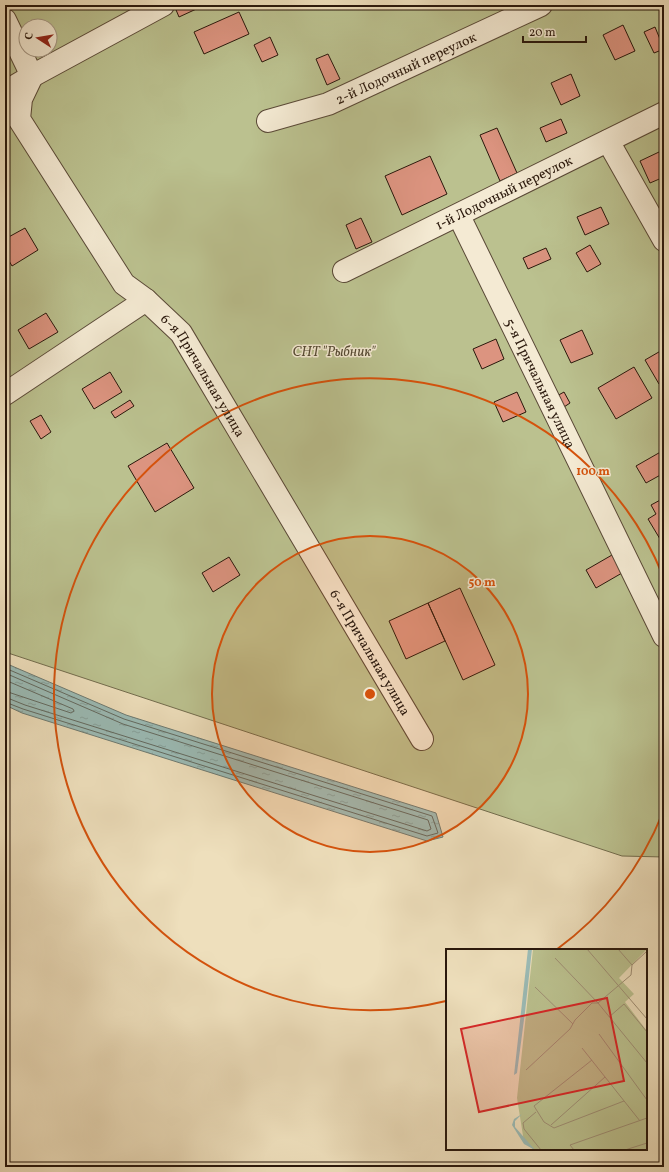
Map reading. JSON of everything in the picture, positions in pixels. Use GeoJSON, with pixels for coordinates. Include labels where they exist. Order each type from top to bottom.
{"type":"FeatureCollection","features":[{"type":"Feature","properties":{"kind":"street","name":"2-й Лодочный переулок"},"geometry":{"type":"LineString","coordinates":[[268,121],[328,104],[540,5]]}},
{"type":"Feature","properties":{"kind":"street"},"geometry":{"type":"LineString","coordinates":[[5,92],[154,7]]}},
{"type":"Feature","properties":{"kind":"street"},"geometry":{"type":"LineString","coordinates":[[5,20],[32,76]]}},
{"type":"Feature","properties":{"kind":"street","name":"6-я Причальная улица"},"geometry":{"type":"LineString","coordinates":[[32,76],[21,99],[19,119],[124,284],[146,300],[181,333],[422,739]]}},
{"type":"Feature","properties":{"kind":"street","name":"1-й Лодочный переулок"},"geometry":{"type":"LineString","coordinates":[[344,271],[459,216],[664,113]]}},
{"type":"Feature","properties":{"kind":"street"},"geometry":{"type":"LineString","coordinates":[[608,141],[664,240]]}},
{"type":"Feature","properties":{"kind":"street","name":"5-я Причальная улица"},"geometry":{"type":"LineString","coordinates":[[459,216],[664,636]]}},
{"type":"Feature","properties":{"kind":"street"},"geometry":{"type":"LineString","coordinates":[[5,394],[146,300]]}},
{"type":"Feature","properties":{"kind":"green space","name":"СНТ \"Рыбник\""},"geometry":{"type":"Polygon","coordinates":[[[5,5],[664,5],[664,857],[622,856],[5,652],[5,5]]]}},
{"type":"Feature","properties":{"kind":"water"},"geometry":{"type":"Polygon","coordinates":[[[5,663],[126,715],[436,813],[443,837],[427,841],[22,713],[5,705],[5,663]]]}},
{"type":"Feature","properties":{"kind":"building"},"geometry":{"type":"Polygon","coordinates":[[[174,5],[205,5],[179,17],[174,5]]]}},
{"type":"Feature","properties":{"kind":"building"},"geometry":{"type":"Polygon","coordinates":[[[239,12],[249,34],[204,54],[194,32],[239,12]]]}},
{"type":"Feature","properties":{"kind":"building"},"geometry":{"type":"Polygon","coordinates":[[[623,25],[635,51],[615,60],[603,35],[623,25]]]}},
{"type":"Feature","properties":{"kind":"building"},"geometry":{"type":"Polygon","coordinates":[[[655,27],[664,49],[654,53],[644,32],[655,27]]]}},
{"type":"Feature","properties":{"kind":"building"},"geometry":{"type":"Polygon","coordinates":[[[270,37],[278,55],[262,62],[254,45],[270,37]]]}},
{"type":"Feature","properties":{"kind":"building"},"geometry":{"type":"Polygon","coordinates":[[[328,54],[340,79],[327,85],[316,59],[328,54]]]}},
{"type":"Feature","properties":{"kind":"building"},"geometry":{"type":"Polygon","coordinates":[[[571,74],[580,96],[561,105],[551,83],[571,74]]]}},
{"type":"Feature","properties":{"kind":"building"},"geometry":{"type":"Polygon","coordinates":[[[561,119],[567,133],[546,142],[540,128],[561,119]]]}},
{"type":"Feature","properties":{"kind":"building"},"geometry":{"type":"Polygon","coordinates":[[[497,128],[517,173],[500,181],[480,135],[497,128]]]}},
{"type":"Feature","properties":{"kind":"building"},"geometry":{"type":"Polygon","coordinates":[[[659,152],[664,163],[664,177],[650,183],[640,161],[659,152]]]}},
{"type":"Feature","properties":{"kind":"building"},"geometry":{"type":"Polygon","coordinates":[[[430,156],[447,194],[402,215],[385,176],[430,156]]]}},
{"type":"Feature","properties":{"kind":"building"},"geometry":{"type":"Polygon","coordinates":[[[664,197],[664,209],[660,199],[664,197]]]}},
{"type":"Feature","properties":{"kind":"building"},"geometry":{"type":"Polygon","coordinates":[[[601,207],[609,224],[585,235],[577,217],[601,207]]]}},
{"type":"Feature","properties":{"kind":"building"},"geometry":{"type":"Polygon","coordinates":[[[361,218],[372,242],[356,249],[346,225],[361,218]]]}},
{"type":"Feature","properties":{"kind":"building"},"geometry":{"type":"Polygon","coordinates":[[[25,228],[38,250],[12,266],[5,254],[5,239],[25,228]]]}},
{"type":"Feature","properties":{"kind":"building"},"geometry":{"type":"Polygon","coordinates":[[[590,245],[601,264],[587,272],[576,253],[590,245]]]}},
{"type":"Feature","properties":{"kind":"building"},"geometry":{"type":"Polygon","coordinates":[[[546,248],[551,259],[528,269],[523,258],[546,248]]]}},
{"type":"Feature","properties":{"kind":"building"},"geometry":{"type":"Polygon","coordinates":[[[46,313],[58,332],[29,349],[18,330],[46,313]]]}},
{"type":"Feature","properties":{"kind":"building"},"geometry":{"type":"Polygon","coordinates":[[[582,330],[593,354],[571,363],[560,340],[582,330]]]}},
{"type":"Feature","properties":{"kind":"building"},"geometry":{"type":"Polygon","coordinates":[[[496,339],[504,359],[482,369],[473,349],[496,339]]]}},
{"type":"Feature","properties":{"kind":"building"},"geometry":{"type":"Polygon","coordinates":[[[664,349],[664,380],[659,384],[645,360],[664,349]]]}},
{"type":"Feature","properties":{"kind":"building"},"geometry":{"type":"Polygon","coordinates":[[[634,367],[652,398],[616,419],[598,388],[634,367]]]}},
{"type":"Feature","properties":{"kind":"building"},"geometry":{"type":"Polygon","coordinates":[[[110,372],[122,392],[94,409],[82,389],[110,372]]]}},
{"type":"Feature","properties":{"kind":"building"},"geometry":{"type":"Polygon","coordinates":[[[517,392],[526,412],[503,422],[494,402],[517,392]]]}},
{"type":"Feature","properties":{"kind":"building"},"geometry":{"type":"Polygon","coordinates":[[[564,392],[570,403],[561,409],[555,397],[564,392]]]}},
{"type":"Feature","properties":{"kind":"building"},"geometry":{"type":"Polygon","coordinates":[[[130,400],[134,406],[115,418],[111,412],[130,400]]]}},
{"type":"Feature","properties":{"kind":"building"},"geometry":{"type":"Polygon","coordinates":[[[41,415],[51,432],[41,439],[30,421],[41,415]]]}},
{"type":"Feature","properties":{"kind":"building"},"geometry":{"type":"Polygon","coordinates":[[[167,443],[194,488],[155,512],[128,466],[167,443]]]}},
{"type":"Feature","properties":{"kind":"building"},"geometry":{"type":"Polygon","coordinates":[[[664,450],[664,473],[646,483],[636,466],[664,450]]]}},
{"type":"Feature","properties":{"kind":"building"},"geometry":{"type":"Polygon","coordinates":[[[664,498],[663,544],[648,519],[656,514],[651,505],[664,498]]]}},
{"type":"Feature","properties":{"kind":"building"},"geometry":{"type":"Polygon","coordinates":[[[612,555],[622,573],[596,588],[586,570],[612,555]]]}},
{"type":"Feature","properties":{"kind":"building"},"geometry":{"type":"Polygon","coordinates":[[[229,557],[240,575],[213,592],[202,573],[229,557]]]}},
{"type":"Feature","properties":{"kind":"building"},"geometry":{"type":"Polygon","coordinates":[[[460,588],[495,665],[463,680],[428,603],[460,588]]]}},
{"type":"Feature","properties":{"kind":"building"},"geometry":{"type":"Polygon","coordinates":[[[428,603],[445,641],[406,659],[389,621],[428,603]]]}}]}
